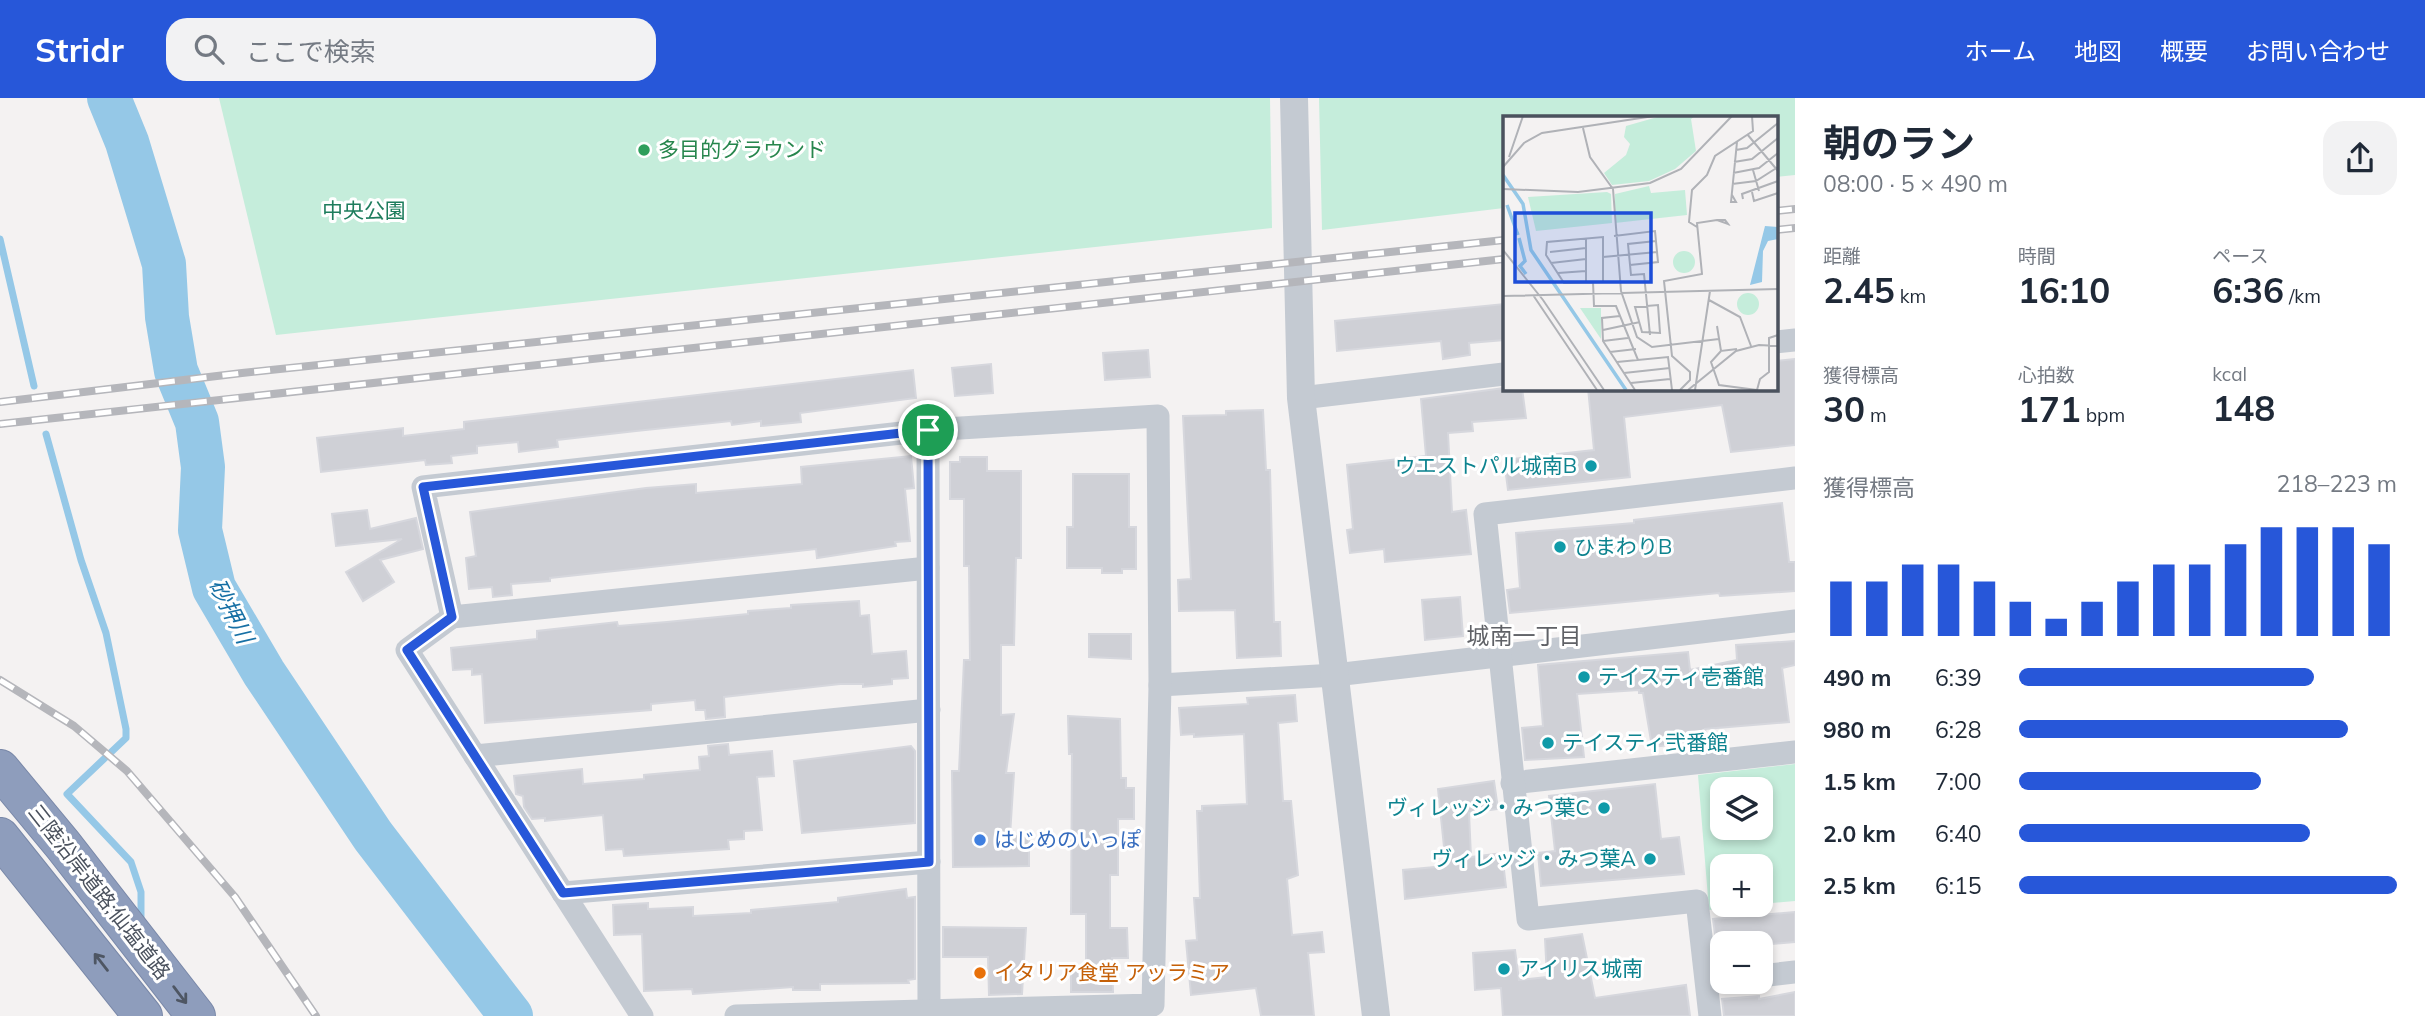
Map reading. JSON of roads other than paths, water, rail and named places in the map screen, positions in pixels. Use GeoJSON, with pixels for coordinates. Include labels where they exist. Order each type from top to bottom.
{"type":"FeatureCollection","features":[{"type":"Feature","properties":{"kind":"highway","name":"三陸沿岸道路;仙塩道路"},"geometry":{"type":"LineString","coordinates":[[3,772],[196,1016]]}},
{"type":"Feature","properties":{"kind":"highway","name":"三陸沿岸道路;仙塩道路"},"geometry":{"type":"LineString","coordinates":[[0,836],[143,1016]]}},
{"type":"Feature","properties":{"kind":"street"},"geometry":{"type":"LineString","coordinates":[[1294,98],[1301,398],[1376,1016]]}},
{"type":"Feature","properties":{"kind":"street"},"geometry":{"type":"LineString","coordinates":[[1301,398],[1503,374]]}},
{"type":"Feature","properties":{"kind":"street"},"geometry":{"type":"LineString","coordinates":[[452,617],[423,487],[928,430],[1158,416],[1160,685],[1153,1005],[1030,1012],[929,1011],[737,1016]]}},
{"type":"Feature","properties":{"kind":"street"},"geometry":{"type":"LineString","coordinates":[[928,430],[929,1011]]}},
{"type":"Feature","properties":{"kind":"street"},"geometry":{"type":"LineString","coordinates":[[1710,962],[1697,901],[1528,919],[1485,514],[1795,478]]}},
{"type":"Feature","properties":{"kind":"street"},"geometry":{"type":"LineString","coordinates":[[642,1016],[407,650],[452,617],[928,568]]}},
{"type":"Feature","properties":{"kind":"street"},"geometry":{"type":"LineString","coordinates":[[1160,685],[1335,675],[1795,621]]}},
{"type":"Feature","properties":{"kind":"street"},"geometry":{"type":"LineString","coordinates":[[475,756],[929,710]]}},
{"type":"Feature","properties":{"kind":"street"},"geometry":{"type":"LineString","coordinates":[[1512,783],[1795,752]]}},
{"type":"Feature","properties":{"kind":"street"},"geometry":{"type":"LineString","coordinates":[[563,893],[929,862]]}},
{"type":"Feature","properties":{"kind":"street"},"geometry":{"type":"LineString","coordinates":[[1773,975],[1795,972]]}},
{"type":"Feature","properties":{"kind":"street"},"geometry":{"type":"LineString","coordinates":[[1710,1016],[1713,994]]}},
{"type":"Feature","properties":{"kind":"waterway","name":"砂押川"},"geometry":{"type":"LineString","coordinates":[[109,98],[127,142],[164,264],[167,317],[176,371],[197,422],[203,467],[200,530],[214,588],[264,673],[373,836],[511,1016]]}},
{"type":"Feature","properties":{"kind":"waterway"},"geometry":{"type":"LineString","coordinates":[[0,239],[34,386]]}},
{"type":"Feature","properties":{"kind":"waterway"},"geometry":{"type":"LineString","coordinates":[[46,434],[81,560],[106,633],[126,729],[126,738],[67,794],[131,862],[141,892],[141,922]]}},
{"type":"Feature","properties":{"kind":"railway"},"geometry":{"type":"LineString","coordinates":[[1778,211],[1795,209]]}},
{"type":"Feature","properties":{"kind":"railway"},"geometry":{"type":"LineString","coordinates":[[1778,230],[1795,228]]}},
{"type":"Feature","properties":{"kind":"railway"},"geometry":{"type":"LineString","coordinates":[[0,402],[242,373],[1503,240]]}},
{"type":"Feature","properties":{"kind":"railway"},"geometry":{"type":"LineString","coordinates":[[0,424],[1503,259]]}},
{"type":"Feature","properties":{"kind":"railway"},"geometry":{"type":"LineString","coordinates":[[0,680],[74,726],[127,771],[235,897],[316,1016]]}},
{"type":"Feature","properties":{"kind":"place","name":"多目的グラウンド"},"geometry":{"type":"Point","coordinates":[644,150]}},
{"type":"Feature","properties":{"kind":"place","name":"ウエストパル城南B"},"geometry":{"type":"Point","coordinates":[1591,466]}},
{"type":"Feature","properties":{"kind":"place","name":"ひまわりB"},"geometry":{"type":"Point","coordinates":[1560,547]}},
{"type":"Feature","properties":{"kind":"place","name":"テイスティ壱番館"},"geometry":{"type":"Point","coordinates":[1584,677]}},
{"type":"Feature","properties":{"kind":"place","name":"テイスティ弐番館"},"geometry":{"type":"Point","coordinates":[1548,743]}},
{"type":"Feature","properties":{"kind":"place","name":"ヴィレッジ・みつ葉C"},"geometry":{"type":"Point","coordinates":[1604,808]}},
{"type":"Feature","properties":{"kind":"place","name":"はじめのいっぽ"},"geometry":{"type":"Point","coordinates":[980,840]}},
{"type":"Feature","properties":{"kind":"place","name":"ヴィレッジ・みつ葉A"},"geometry":{"type":"Point","coordinates":[1650,859]}},
{"type":"Feature","properties":{"kind":"place","name":"アイリス城南"},"geometry":{"type":"Point","coordinates":[1504,969]}},
{"type":"Feature","properties":{"kind":"place","name":"イタリア食堂 アッラミア"},"geometry":{"type":"Point","coordinates":[980,973]}},
{"type":"Feature","properties":{"kind":"district","name":"城南一丁目"},"geometry":{"type":"Point","coordinates":[1524,636]}},
{"type":"Feature","properties":{"kind":"park label","name":"中央公園"},"geometry":{"type":"Point","coordinates":[364,211]}}]}
